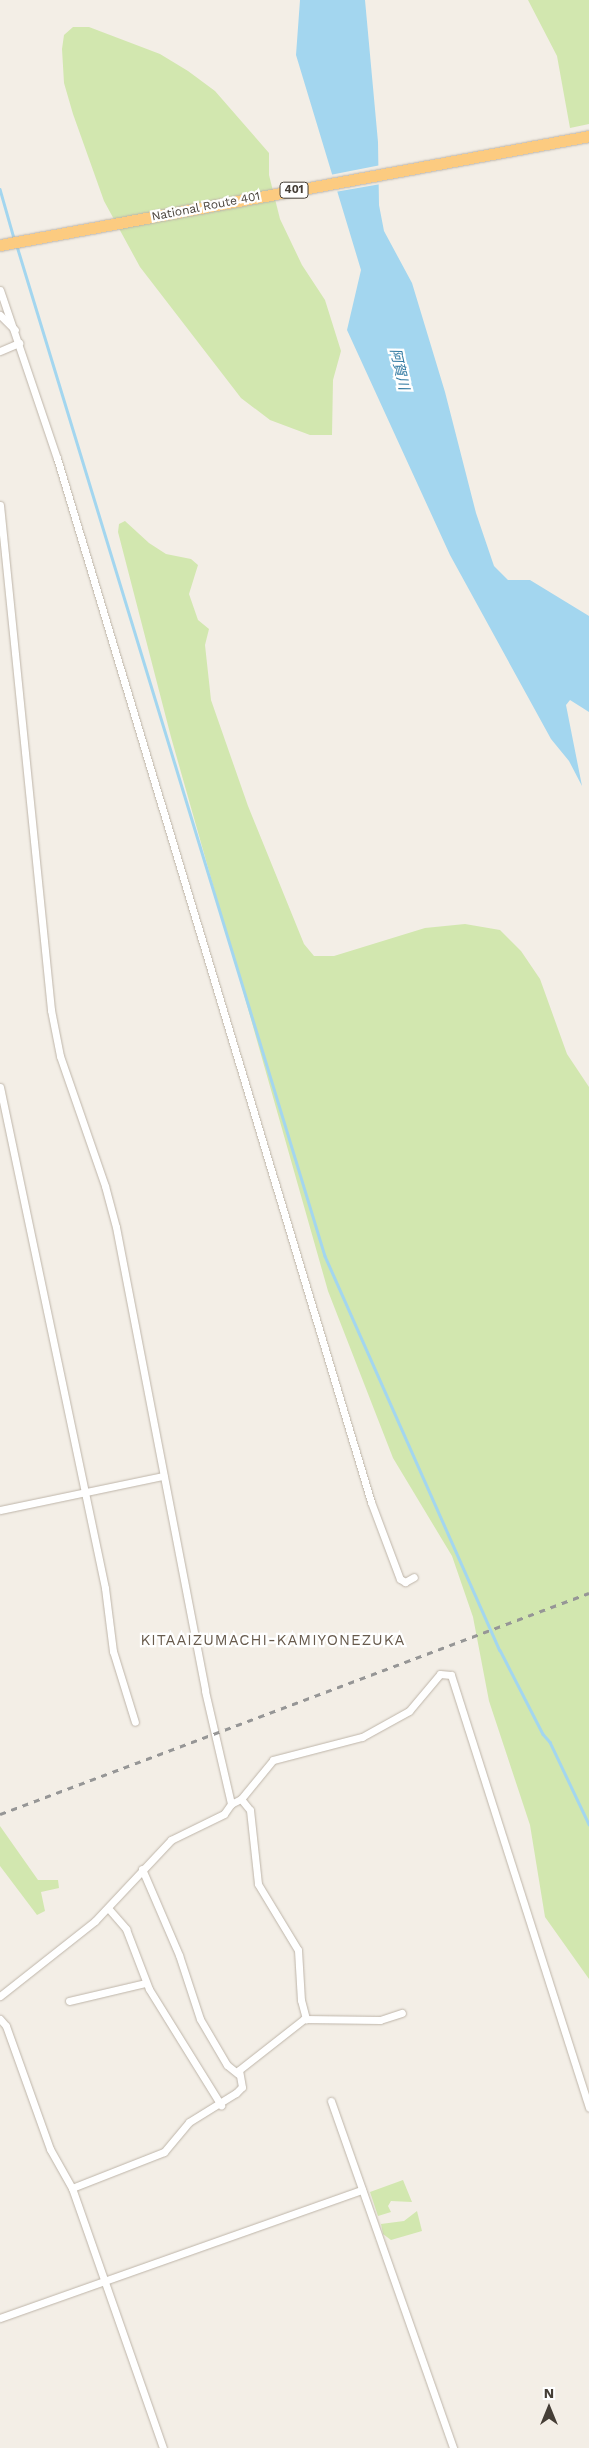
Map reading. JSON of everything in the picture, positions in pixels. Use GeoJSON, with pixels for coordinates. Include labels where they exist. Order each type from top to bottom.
{"type":"FeatureCollection","features":[{"type":"Feature","properties":{"kind":"highway","name":"National Route 401"},"geometry":{"type":"LineString","coordinates":[[0,245],[589,136]]}},
{"type":"Feature","properties":{"kind":"street"},"geometry":{"type":"LineString","coordinates":[[0,290],[60,467],[371,1502],[400,1579],[405,1582],[414,1577]]}},
{"type":"Feature","properties":{"kind":"street"},"geometry":{"type":"LineString","coordinates":[[0,315],[15,330]]}},
{"type":"Feature","properties":{"kind":"street"},"geometry":{"type":"LineString","coordinates":[[0,351],[19,343]]}},
{"type":"Feature","properties":{"kind":"street"},"geometry":{"type":"LineString","coordinates":[[0,505],[51,1010],[60,1056],[105,1186],[116,1227],[205,1691],[231,1804]]}},
{"type":"Feature","properties":{"kind":"street"},"geometry":{"type":"LineString","coordinates":[[0,1087],[86,1492],[105,1588],[113,1651],[135,1722]]}},
{"type":"Feature","properties":{"kind":"street"},"geometry":{"type":"LineString","coordinates":[[0,1510],[163,1476]]}},
{"type":"Feature","properties":{"kind":"street"},"geometry":{"type":"LineString","coordinates":[[0,1996],[108,1908],[142,1869],[171,1840],[224,1814],[231,1804],[241,1799],[266,1764],[273,1760],[340,1746],[375,1732],[408,1711],[440,1674],[451,1675],[589,2108]]}},
{"type":"Feature","properties":{"kind":"street"},"geometry":{"type":"LineString","coordinates":[[241,1799],[252,1816],[252,1850],[258,1884],[298,1950],[301,2000],[306,2019]]}},
{"type":"Feature","properties":{"kind":"street"},"geometry":{"type":"LineString","coordinates":[[72,2188],[164,2152],[189,2122],[221,2105],[242,2087],[238,2074],[227,2065],[200,2019],[179,1955],[142,1869]]}},
{"type":"Feature","properties":{"kind":"street"},"geometry":{"type":"LineString","coordinates":[[108,1908],[131,1937],[146,1982],[221,2105]]}},
{"type":"Feature","properties":{"kind":"street"},"geometry":{"type":"LineString","coordinates":[[69,2001],[146,1982]]}},
{"type":"Feature","properties":{"kind":"street"},"geometry":{"type":"LineString","coordinates":[[238,2074],[306,2019],[380,2020],[402,2013]]}},
{"type":"Feature","properties":{"kind":"street"},"geometry":{"type":"LineString","coordinates":[[0,2019],[6,2026],[50,2149],[72,2188],[103,2282],[163,2448]]}},
{"type":"Feature","properties":{"kind":"street"},"geometry":{"type":"LineString","coordinates":[[331,2101],[453,2448]]}},
{"type":"Feature","properties":{"kind":"street"},"geometry":{"type":"LineString","coordinates":[[0,2318],[362,2190]]}},
{"type":"Feature","properties":{"kind":"green space"},"geometry":{"type":"Polygon","coordinates":[[[528,0],[589,0],[589,124],[570,128],[557,56],[528,0]]]}},
{"type":"Feature","properties":{"kind":"green space"},"geometry":{"type":"Polygon","coordinates":[[[73,27],[89,27],[160,54],[188,71],[215,91],[269,153],[269,175],[280,219],[302,265],[325,300],[341,351],[333,380],[332,435],[310,435],[270,420],[241,398],[140,267],[104,201],[64,83],[62,49],[64,35],[73,27]]]}},
{"type":"Feature","properties":{"kind":"green space"},"geometry":{"type":"Polygon","coordinates":[[[125,521],[149,543],[166,554],[191,559],[198,565],[189,594],[198,620],[209,629],[205,645],[211,700],[248,806],[304,944],[314,956],[334,956],[425,928],[465,924],[500,930],[521,951],[540,979],[567,1054],[589,1087],[589,1979],[545,1917],[530,1825],[489,1701],[473,1617],[452,1556],[393,1458],[328,1291],[171,737],[118,532],[119,524],[125,521]]]}},
{"type":"Feature","properties":{"kind":"green space"},"geometry":{"type":"Polygon","coordinates":[[[0,1826],[38,1880],[58,1880],[59,1888],[41,1892],[45,1911],[37,1915],[0,1866],[0,1826]]]}},
{"type":"Feature","properties":{"kind":"green space"},"geometry":{"type":"Polygon","coordinates":[[[403,2180],[412,2202],[391,2201],[388,2206],[391,2212],[378,2216],[370,2192],[403,2180]]]}},
{"type":"Feature","properties":{"kind":"green space"},"geometry":{"type":"Polygon","coordinates":[[[417,2211],[422,2231],[391,2240],[383,2234],[381,2224],[404,2221],[417,2211]]]}},
{"type":"Feature","properties":{"kind":"water","name":"阿賀川"},"geometry":{"type":"Polygon","coordinates":[[[300,0],[365,0],[378,142],[379,205],[384,231],[412,283],[445,392],[476,513],[494,566],[508,580],[530,580],[589,616],[589,712],[570,700],[566,705],[582,786],[569,761],[551,739],[450,555],[347,330],[361,270],[296,55],[300,0]]]}},
{"type":"Feature","properties":{"kind":"pier"},"geometry":{"type":"Polygon","coordinates":[[[381,165],[381,184],[335,192],[330,175],[381,165]]]}},
{"type":"Feature","properties":{"kind":"waterway"},"geometry":{"type":"LineString","coordinates":[[0,189],[14,238]]}},
{"type":"Feature","properties":{"kind":"waterway"},"geometry":{"type":"LineString","coordinates":[[17,246],[325,1256],[500,1650],[543,1734],[550,1742],[589,1824]]}},
{"type":"Feature","properties":{"kind":"railway"},"geometry":{"type":"LineString","coordinates":[[0,1814],[589,1593]]}},
{"type":"Feature","properties":{"kind":"district","name":"KITAAIZUMACHI-KAMIYONEZUKA"},"geometry":{"type":"Point","coordinates":[273,1641]}}]}
